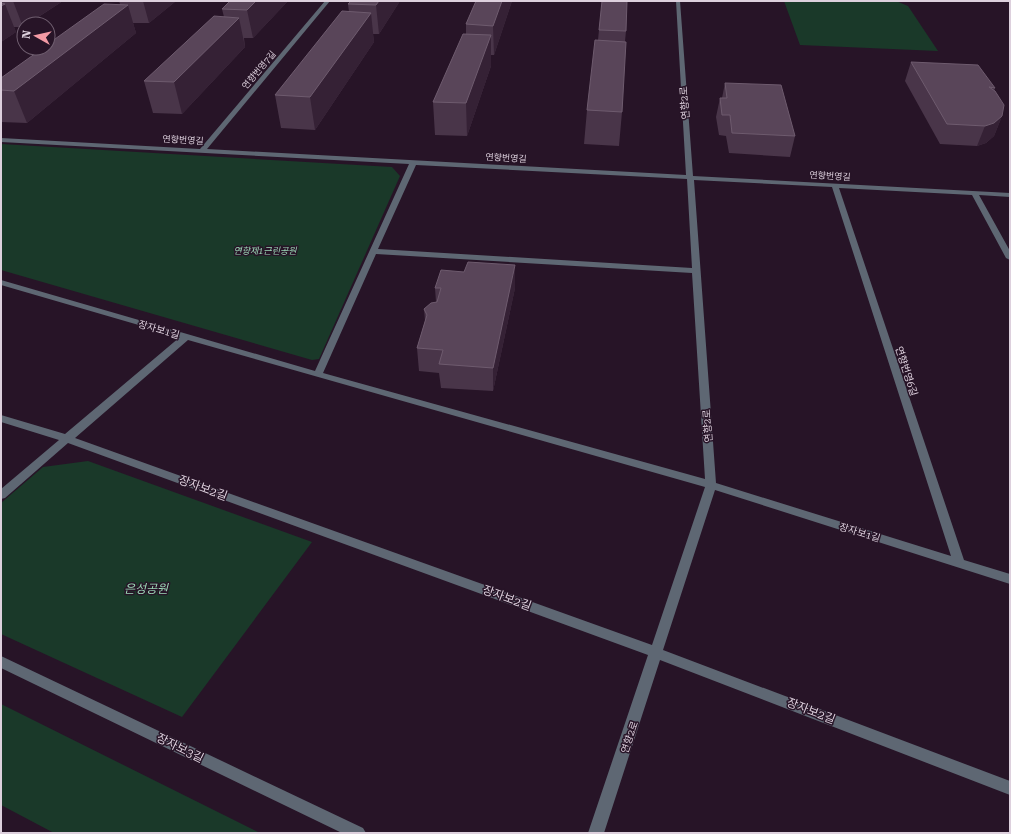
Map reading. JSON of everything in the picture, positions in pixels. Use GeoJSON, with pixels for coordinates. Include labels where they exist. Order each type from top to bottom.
{"type":"FeatureCollection","features":[{"type":"Feature","properties":{"kind":"street","name":"연향번영7길"},"geometry":{"type":"LineString","coordinates":[[203,150],[328,1]]}},
{"type":"Feature","properties":{"kind":"street","name":"연향2로"},"geometry":{"type":"LineString","coordinates":[[596,833],[711,485],[678,1]]}},
{"type":"Feature","properties":{"kind":"street","name":"연향번영길"},"geometry":{"type":"LineString","coordinates":[[1,140],[1010,195]]}},
{"type":"Feature","properties":{"kind":"street"},"geometry":{"type":"LineString","coordinates":[[318,375],[413,163]]}},
{"type":"Feature","properties":{"kind":"street","name":"연향번영6길"},"geometry":{"type":"LineString","coordinates":[[834,186],[959,563]]}},
{"type":"Feature","properties":{"kind":"street"},"geometry":{"type":"LineString","coordinates":[[974,193],[1010,258]]}},
{"type":"Feature","properties":{"kind":"street"},"geometry":{"type":"LineString","coordinates":[[374,250],[696,271]]}},
{"type":"Feature","properties":{"kind":"street","name":"장자보1길"},"geometry":{"type":"LineString","coordinates":[[1,282],[318,375],[711,485],[1010,579]]}},
{"type":"Feature","properties":{"kind":"street"},"geometry":{"type":"LineString","coordinates":[[1,495],[68,439],[186,336]]}},
{"type":"Feature","properties":{"kind":"street","name":"장자보2길"},"geometry":{"type":"LineString","coordinates":[[1,418],[68,439],[657,652],[1010,788]]}},
{"type":"Feature","properties":{"kind":"street","name":"장자보3길"},"geometry":{"type":"LineString","coordinates":[[1,662],[358,833]]}},
{"type":"Feature","properties":{"kind":"green space"},"geometry":{"type":"Polygon","coordinates":[[[784,1],[896,1],[908,6],[938,51],[800,45],[784,1]]]}},
{"type":"Feature","properties":{"kind":"green space","name":"연향제1근린공원"},"geometry":{"type":"Polygon","coordinates":[[[1,144],[392,167],[400,176],[319,359],[312,360],[1,270],[1,144]]]}},
{"type":"Feature","properties":{"kind":"green space","name":"은성공원"},"geometry":{"type":"Polygon","coordinates":[[[88,461],[312,542],[182,717],[1,634],[1,503],[43,467],[88,461]]]}},
{"type":"Feature","properties":{"kind":"green space"},"geometry":{"type":"Polygon","coordinates":[[[1,704],[260,833],[54,833],[1,805],[1,704]]]}},
{"type":"Feature","properties":{"kind":"building"},"geometry":{"type":"Polygon","coordinates":[[[230,1],[256,1],[247,10],[222,9],[230,1]]]}},
{"type":"Feature","properties":{"kind":"building"},"geometry":{"type":"Polygon","coordinates":[[[351,1],[379,1],[376,5],[348,4],[351,1]]]}},
{"type":"Feature","properties":{"kind":"building"},"geometry":{"type":"Polygon","coordinates":[[[476,1],[502,1],[493,26],[466,24],[476,1]]]}},
{"type":"Feature","properties":{"kind":"building"},"geometry":{"type":"Polygon","coordinates":[[[602,1],[627,1],[626,31],[599,30],[602,1]]]}},
{"type":"Feature","properties":{"kind":"building"},"geometry":{"type":"Polygon","coordinates":[[[104,4],[128,5],[14,91],[1,90],[1,78],[32,56],[56,56],[56,38],[104,4]]]}},
{"type":"Feature","properties":{"kind":"building"},"geometry":{"type":"Polygon","coordinates":[[[342,11],[371,13],[310,97],[275,95],[342,11]]]}},
{"type":"Feature","properties":{"kind":"building"},"geometry":{"type":"Polygon","coordinates":[[[214,16],[239,18],[174,82],[144,81],[214,16]]]}},
{"type":"Feature","properties":{"kind":"building"},"geometry":{"type":"Polygon","coordinates":[[[463,34],[491,35],[466,103],[433,102],[463,34]]]}},
{"type":"Feature","properties":{"kind":"building"},"geometry":{"type":"Polygon","coordinates":[[[595,40],[626,42],[622,112],[587,110],[595,40]]]}},
{"type":"Feature","properties":{"kind":"building"},"geometry":{"type":"Polygon","coordinates":[[[911,62],[978,65],[995,88],[989,87],[995,91],[1004,105],[1002,116],[994,123],[985,126],[947,124],[911,62]]]}},
{"type":"Feature","properties":{"kind":"building"},"geometry":{"type":"Polygon","coordinates":[[[725,83],[781,85],[795,136],[732,133],[730,115],[722,115],[720,98],[727,98],[725,83]]]}},
{"type":"Feature","properties":{"kind":"building"},"geometry":{"type":"Polygon","coordinates":[[[468,262],[515,265],[493,368],[439,364],[443,350],[417,348],[427,315],[424,309],[431,303],[437,302],[441,288],[435,288],[441,270],[464,272],[468,262]]]}}]}
